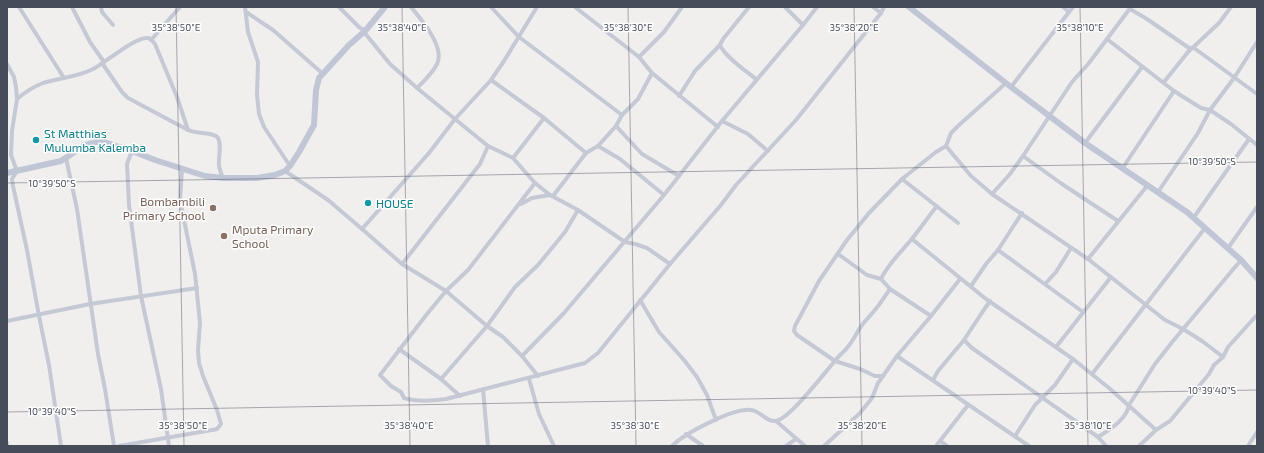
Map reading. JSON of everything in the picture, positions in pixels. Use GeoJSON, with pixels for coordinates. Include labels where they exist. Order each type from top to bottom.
{"type":"FeatureCollection","features":[{"type":"Feature","properties":{"kind":"street"},"geometry":{"type":"LineString","coordinates":[[19,7],[64,78]]}},
{"type":"Feature","properties":{"kind":"street"},"geometry":{"type":"LineString","coordinates":[[72,7],[90,42],[122,92],[128,98],[188,130],[195,133],[215,135],[218,138],[219,165],[223,178]]}},
{"type":"Feature","properties":{"kind":"street"},"geometry":{"type":"LineString","coordinates":[[101,7],[102,12],[112,25]]}},
{"type":"Feature","properties":{"kind":"street"},"geometry":{"type":"LineString","coordinates":[[151,40],[180,7]]}},
{"type":"Feature","properties":{"kind":"street"},"geometry":{"type":"LineString","coordinates":[[245,7],[248,32],[258,62],[257,95],[259,114],[264,127],[290,166]]}},
{"type":"Feature","properties":{"kind":"street"},"geometry":{"type":"LineString","coordinates":[[339,7],[365,31],[390,64],[488,146],[513,158],[535,183],[552,196],[578,210],[625,242],[647,248],[670,264]]}},
{"type":"Feature","properties":{"kind":"street"},"geometry":{"type":"LineString","coordinates":[[7,173],[56,163],[91,142],[104,142],[205,176],[223,178],[257,178],[276,175],[285,171],[290,166],[314,124],[316,90],[322,73],[365,31],[385,7]]}},
{"type":"Feature","properties":{"kind":"street"},"geometry":{"type":"LineString","coordinates":[[411,7],[437,44],[439,54],[439,61],[436,66],[417,88]]}},
{"type":"Feature","properties":{"kind":"street"},"geometry":{"type":"LineString","coordinates":[[490,7],[519,37],[622,114]]}},
{"type":"Feature","properties":{"kind":"street"},"geometry":{"type":"LineString","coordinates":[[362,229],[491,80],[537,7]]}},
{"type":"Feature","properties":{"kind":"street"},"geometry":{"type":"LineString","coordinates":[[575,7],[639,57],[652,73],[718,127]]}},
{"type":"Feature","properties":{"kind":"street"},"geometry":{"type":"LineString","coordinates":[[639,57],[664,32],[682,7]]}},
{"type":"Feature","properties":{"kind":"street"},"geometry":{"type":"LineString","coordinates":[[679,96],[695,70],[720,45],[723,39],[749,7]]}},
{"type":"Feature","properties":{"kind":"street"},"geometry":{"type":"LineString","coordinates":[[785,7],[803,25]]}},
{"type":"Feature","properties":{"kind":"street"},"geometry":{"type":"LineString","coordinates":[[522,356],[564,313],[625,242],[756,79],[817,7]]}},
{"type":"Feature","properties":{"kind":"street"},"geometry":{"type":"LineString","coordinates":[[873,7],[881,13]]}},
{"type":"Feature","properties":{"kind":"street"},"geometry":{"type":"LineString","coordinates":[[535,183],[468,270],[446,291],[380,375],[401,392],[404,398],[410,400],[431,401],[460,396],[585,363],[598,353],[736,185],[768,152],[814,99],[881,13],[884,7]]}},
{"type":"Feature","properties":{"kind":"street"},"geometry":{"type":"LineString","coordinates":[[909,7],[1085,143],[1194,217],[1241,260],[1257,278]]}},
{"type":"Feature","properties":{"kind":"street"},"geometry":{"type":"LineString","coordinates":[[1063,7],[1069,12]]}},
{"type":"Feature","properties":{"kind":"street"},"geometry":{"type":"LineString","coordinates":[[883,376],[875,376],[860,369],[835,361],[796,333],[794,329],[815,287],[847,240],[869,213],[902,179],[936,152],[946,146],[951,134],[958,126],[1009,85],[1073,7]]}},
{"type":"Feature","properties":{"kind":"street"},"geometry":{"type":"LineString","coordinates":[[1164,82],[1188,52],[1219,24],[1231,7]]}},
{"type":"Feature","properties":{"kind":"street"},"geometry":{"type":"LineString","coordinates":[[992,194],[1010,174],[1023,156],[1072,82],[1089,63],[1131,8],[1189,48],[1194,48],[1257,94]]}},
{"type":"Feature","properties":{"kind":"street"},"geometry":{"type":"LineString","coordinates":[[246,12],[273,30],[322,73]]}},
{"type":"Feature","properties":{"kind":"street"},"geometry":{"type":"LineString","coordinates":[[17,98],[36,86],[93,69],[124,48],[142,39],[148,38],[155,44],[168,74],[188,130]]}},
{"type":"Feature","properties":{"kind":"street"},"geometry":{"type":"LineString","coordinates":[[1107,39],[1174,91],[1201,108],[1210,110],[1231,124],[1257,145]]}},
{"type":"Feature","properties":{"kind":"street"},"geometry":{"type":"LineString","coordinates":[[1158,192],[1198,133],[1210,110],[1234,78],[1257,42]]}},
{"type":"Feature","properties":{"kind":"street"},"geometry":{"type":"LineString","coordinates":[[720,45],[726,54],[756,79]]}},
{"type":"Feature","properties":{"kind":"street"},"geometry":{"type":"LineString","coordinates":[[7,64],[15,82],[17,98],[12,131],[11,155],[17,171]]}},
{"type":"Feature","properties":{"kind":"street"},"geometry":{"type":"LineString","coordinates":[[1085,143],[1142,66]]}},
{"type":"Feature","properties":{"kind":"street"},"geometry":{"type":"LineString","coordinates":[[515,209],[527,200],[552,196],[586,153],[598,146],[616,126],[622,114],[638,99],[652,73]]}},
{"type":"Feature","properties":{"kind":"street"},"geometry":{"type":"LineString","coordinates":[[491,80],[544,118],[586,153]]}},
{"type":"Feature","properties":{"kind":"street"},"geometry":{"type":"LineString","coordinates":[[1122,169],[1174,91]]}},
{"type":"Feature","properties":{"kind":"street"},"geometry":{"type":"LineString","coordinates":[[513,158],[544,118]]}},
{"type":"Feature","properties":{"kind":"street"},"geometry":{"type":"LineString","coordinates":[[722,121],[748,134],[768,152]]}},
{"type":"Feature","properties":{"kind":"street"},"geometry":{"type":"LineString","coordinates":[[616,126],[642,154],[679,176]]}},
{"type":"Feature","properties":{"kind":"street"},"geometry":{"type":"LineString","coordinates":[[1194,217],[1249,139]]}},
{"type":"Feature","properties":{"kind":"street"},"geometry":{"type":"LineString","coordinates":[[402,264],[480,164],[488,146]]}},
{"type":"Feature","properties":{"kind":"street"},"geometry":{"type":"LineString","coordinates":[[598,146],[620,159],[664,195]]}},
{"type":"Feature","properties":{"kind":"street"},"geometry":{"type":"LineString","coordinates":[[946,146],[971,176],[992,194],[1088,259],[1165,320],[1184,329],[1223,357]]}},
{"type":"Feature","properties":{"kind":"street"},"geometry":{"type":"LineString","coordinates":[[132,151],[127,164],[129,205],[141,296],[161,389],[169,446]]}},
{"type":"Feature","properties":{"kind":"street"},"geometry":{"type":"LineString","coordinates":[[1023,156],[1118,221]]}},
{"type":"Feature","properties":{"kind":"street"},"geometry":{"type":"LineString","coordinates":[[66,158],[77,209],[90,304],[114,446]]}},
{"type":"Feature","properties":{"kind":"street"},"geometry":{"type":"LineString","coordinates":[[119,446],[217,429],[221,424],[217,410],[202,376],[199,363],[198,350],[200,323],[197,288],[180,200],[182,169]]}},
{"type":"Feature","properties":{"kind":"street"},"geometry":{"type":"LineString","coordinates":[[17,171],[12,179],[13,186],[49,365],[61,446]]}},
{"type":"Feature","properties":{"kind":"street"},"geometry":{"type":"LineString","coordinates":[[285,171],[328,200],[402,264],[446,291],[487,326],[503,337],[522,356],[538,376]]}},
{"type":"Feature","properties":{"kind":"street"},"geometry":{"type":"LineString","coordinates":[[902,179],[958,223]]}},
{"type":"Feature","properties":{"kind":"street"},"geometry":{"type":"LineString","coordinates":[[1088,259],[1147,186]]}},
{"type":"Feature","properties":{"kind":"street"},"geometry":{"type":"LineString","coordinates":[[881,279],[885,270],[912,239],[937,206]]}},
{"type":"Feature","properties":{"kind":"street"},"geometry":{"type":"LineString","coordinates":[[1228,248],[1257,207]]}},
{"type":"Feature","properties":{"kind":"street"},"geometry":{"type":"LineString","coordinates":[[441,379],[487,326],[515,287],[538,265],[565,232],[578,210]]}},
{"type":"Feature","properties":{"kind":"street"},"geometry":{"type":"LineString","coordinates":[[971,286],[986,264],[998,250],[1022,213]]}},
{"type":"Feature","properties":{"kind":"street"},"geometry":{"type":"LineString","coordinates":[[1252,214],[1257,214]]}},
{"type":"Feature","properties":{"kind":"street"},"geometry":{"type":"LineString","coordinates":[[1092,374],[1205,228]]}},
{"type":"Feature","properties":{"kind":"street"},"geometry":{"type":"LineString","coordinates":[[912,239],[960,279],[1073,359],[1129,405],[1156,430]]}},
{"type":"Feature","properties":{"kind":"street"},"geometry":{"type":"LineString","coordinates":[[1046,283],[1056,272],[1071,248]]}},
{"type":"Feature","properties":{"kind":"street"},"geometry":{"type":"LineString","coordinates":[[998,250],[1046,283],[1083,312]]}},
{"type":"Feature","properties":{"kind":"street"},"geometry":{"type":"LineString","coordinates":[[838,254],[867,275],[881,279],[890,289],[931,316]]}},
{"type":"Feature","properties":{"kind":"street"},"geometry":{"type":"LineString","coordinates":[[1098,437],[1113,428],[1119,422],[1156,364],[1241,260]]}},
{"type":"Feature","properties":{"kind":"street"},"geometry":{"type":"LineString","coordinates":[[1056,347],[1111,277]]}},
{"type":"Feature","properties":{"kind":"street"},"geometry":{"type":"LineString","coordinates":[[824,446],[860,414],[872,398],[878,383],[897,356],[960,279]]}},
{"type":"Feature","properties":{"kind":"street"},"geometry":{"type":"LineString","coordinates":[[7,321],[38,316],[90,304],[197,288]]}},
{"type":"Feature","properties":{"kind":"street"},"geometry":{"type":"LineString","coordinates":[[672,446],[686,434],[728,415],[749,410],[759,413],[768,420],[776,421],[781,419],[802,400],[847,348],[863,323],[875,310],[890,289]]}},
{"type":"Feature","properties":{"kind":"street"},"geometry":{"type":"LineString","coordinates":[[640,300],[659,332],[687,363],[697,377],[707,395],[716,420]]}},
{"type":"Feature","properties":{"kind":"street"},"geometry":{"type":"LineString","coordinates":[[933,380],[938,371],[964,340],[990,301]]}},
{"type":"Feature","properties":{"kind":"street"},"geometry":{"type":"LineString","coordinates":[[1139,446],[1156,430],[1170,422],[1209,374],[1214,365],[1223,357],[1228,347],[1257,315]]}},
{"type":"Feature","properties":{"kind":"street"},"geometry":{"type":"LineString","coordinates":[[964,340],[972,348],[1098,437],[1106,446]]}},
{"type":"Feature","properties":{"kind":"street"},"geometry":{"type":"LineString","coordinates":[[399,349],[441,379],[460,396]]}},
{"type":"Feature","properties":{"kind":"street"},"geometry":{"type":"LineString","coordinates":[[897,356],[1030,446]]}},
{"type":"Feature","properties":{"kind":"street"},"geometry":{"type":"LineString","coordinates":[[1015,436],[1035,405],[1055,385],[1073,359]]}},
{"type":"Feature","properties":{"kind":"street"},"geometry":{"type":"LineString","coordinates":[[528,379],[539,414],[554,446]]}},
{"type":"Feature","properties":{"kind":"street"},"geometry":{"type":"LineString","coordinates":[[483,389],[488,446]]}},
{"type":"Feature","properties":{"kind":"street"},"geometry":{"type":"LineString","coordinates":[[936,446],[968,405]]}},
{"type":"Feature","properties":{"kind":"street"},"geometry":{"type":"LineString","coordinates":[[776,421],[805,446]]}},
{"type":"Feature","properties":{"kind":"street"},"geometry":{"type":"LineString","coordinates":[[1248,446],[1257,432]]}},
{"type":"Feature","properties":{"kind":"street"},"geometry":{"type":"LineString","coordinates":[[686,434],[702,446]]}},
{"type":"Feature","properties":{"kind":"street"},"geometry":{"type":"LineString","coordinates":[[786,446],[796,439]]}},
{"type":"Feature","properties":{"kind":"street"},"geometry":{"type":"LineString","coordinates":[[940,441],[947,446]]}},
{"type":"Feature","properties":{"kind":"place","name":"St Matthias Mulumba Kalemba"},"geometry":{"type":"Point","coordinates":[36,140]}},
{"type":"Feature","properties":{"kind":"place","name":"HOUSE"},"geometry":{"type":"Point","coordinates":[368,203]}},
{"type":"Feature","properties":{"kind":"place","name":"Bombambili Primary School"},"geometry":{"type":"Point","coordinates":[213,208]}},
{"type":"Feature","properties":{"kind":"place","name":"Mputa Primary School"},"geometry":{"type":"Point","coordinates":[224,236]}}]}
